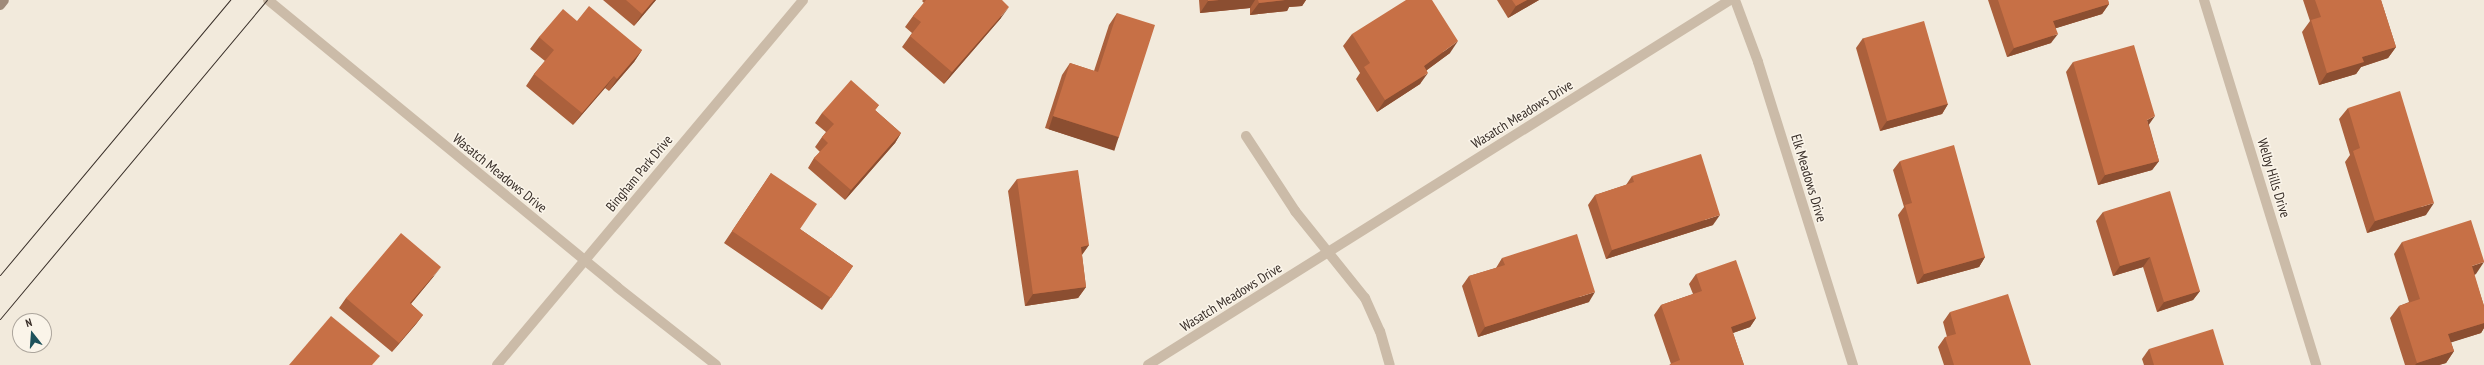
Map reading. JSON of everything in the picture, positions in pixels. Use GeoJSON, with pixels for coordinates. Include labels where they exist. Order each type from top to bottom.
{"type":"FeatureCollection","features":[{"type":"Feature","properties":{"kind":"main road"},"geometry":{"type":"LineString","coordinates":[[0,5],[4,0]]}},
{"type":"Feature","properties":{"kind":"street","name":"Wasatch Meadows Drive"},"geometry":{"type":"LineString","coordinates":[[268,0],[585,261],[716,365]]}},
{"type":"Feature","properties":{"kind":"street","name":"Bingham Park Drive"},"geometry":{"type":"LineString","coordinates":[[497,365],[803,0]]}},
{"type":"Feature","properties":{"kind":"street","name":"Wasatch Meadows Drive"},"geometry":{"type":"LineString","coordinates":[[1148,365],[1730,0]]}},
{"type":"Feature","properties":{"kind":"street","name":"Elk Meadows Drive"},"geometry":{"type":"LineString","coordinates":[[1735,0],[1758,62],[1853,365]]}},
{"type":"Feature","properties":{"kind":"street","name":"Welby Hills Drive"},"geometry":{"type":"LineString","coordinates":[[2204,0],[2316,365]]}},
{"type":"Feature","properties":{"kind":"street"},"geometry":{"type":"LineString","coordinates":[[1246,136],[1295,211],[1368,303],[1390,365]]}},
{"type":"Feature","properties":{"kind":"building"},"geometry":{"type":"Polygon","coordinates":[[[626,0],[654,0],[642,14],[626,0]]]}},
{"type":"Feature","properties":{"kind":"building"},"geometry":{"type":"Polygon","coordinates":[[[926,0],[1002,0],[1009,7],[952,72],[910,36],[921,22],[913,16],[926,0]]]}},
{"type":"Feature","properties":{"kind":"building"},"geometry":{"type":"Polygon","coordinates":[[[1258,0],[1285,0],[1259,3],[1258,0]]]}},
{"type":"Feature","properties":{"kind":"building"},"geometry":{"type":"Polygon","coordinates":[[[1406,0],[1432,0],[1458,41],[1424,66],[1428,73],[1385,100],[1364,67],[1370,63],[1352,34],[1406,0]]]}},
{"type":"Feature","properties":{"kind":"building"},"geometry":{"type":"Polygon","coordinates":[[[1512,0],[1527,0],[1516,6],[1512,0]]]}},
{"type":"Feature","properties":{"kind":"building"},"geometry":{"type":"Polygon","coordinates":[[[1998,0],[2108,0],[2109,4],[2053,21],[2058,34],[2014,48],[1998,0]]]}},
{"type":"Feature","properties":{"kind":"building"},"geometry":{"type":"Polygon","coordinates":[[[2315,0],[2381,0],[2396,47],[2362,57],[2364,62],[2327,73],[2311,20],[2321,17],[2315,0]]]}},
{"type":"Feature","properties":{"kind":"building"},"geometry":{"type":"Polygon","coordinates":[[[589,6],[642,50],[617,79],[614,76],[582,113],[534,74],[554,50],[539,37],[563,9],[577,21],[589,6]]]}},
{"type":"Feature","properties":{"kind":"building"},"geometry":{"type":"Polygon","coordinates":[[[1117,13],[1155,25],[1119,137],[1053,116],[1070,63],[1098,72],[1117,13]]]}},
{"type":"Feature","properties":{"kind":"building"},"geometry":{"type":"Polygon","coordinates":[[[1924,21],[1948,104],[1887,121],[1863,38],[1924,21]]]}},
{"type":"Feature","properties":{"kind":"building"},"geometry":{"type":"Polygon","coordinates":[[[2134,45],[2155,116],[2147,120],[2159,161],[2105,175],[2073,62],[2134,45]]]}},
{"type":"Feature","properties":{"kind":"building"},"geometry":{"type":"Polygon","coordinates":[[[851,80],[879,105],[875,110],[901,133],[851,190],[814,158],[828,143],[822,137],[834,124],[822,113],[851,80]]]}},
{"type":"Feature","properties":{"kind":"building"},"geometry":{"type":"Polygon","coordinates":[[[2400,91],[2434,203],[2375,221],[2353,151],[2360,148],[2348,108],[2400,91]]]}},
{"type":"Feature","properties":{"kind":"building"},"geometry":{"type":"Polygon","coordinates":[[[1954,145],[1985,257],[1924,274],[1905,205],[1912,203],[1900,161],[1954,145]]]}},
{"type":"Feature","properties":{"kind":"building"},"geometry":{"type":"Polygon","coordinates":[[[1701,154],[1720,215],[1612,250],[1595,195],[1634,182],[1632,176],[1701,154]]]}},
{"type":"Feature","properties":{"kind":"building"},"geometry":{"type":"Polygon","coordinates":[[[1078,170],[1089,245],[1081,247],[1086,287],[1033,294],[1017,179],[1078,170]]]}},
{"type":"Feature","properties":{"kind":"building"},"geometry":{"type":"Polygon","coordinates":[[[771,173],[817,204],[800,229],[853,266],[831,298],[732,231],[771,173]]]}},
{"type":"Feature","properties":{"kind":"building"},"geometry":{"type":"Polygon","coordinates":[[[2170,191],[2200,291],[2164,302],[2150,257],[2120,266],[2103,212],[2170,191]]]}},
{"type":"Feature","properties":{"kind":"building"},"geometry":{"type":"Polygon","coordinates":[[[2471,220],[2484,261],[2472,266],[2484,306],[2484,323],[2448,334],[2454,351],[2417,363],[2399,306],[2420,299],[2402,242],[2471,220]]]}},
{"type":"Feature","properties":{"kind":"building"},"geometry":{"type":"Polygon","coordinates":[[[401,233],[441,267],[410,303],[423,315],[399,343],[346,298],[401,233]]]}},
{"type":"Feature","properties":{"kind":"building"},"geometry":{"type":"Polygon","coordinates":[[[1577,234],[1595,292],[1485,327],[1469,276],[1505,265],[1502,258],[1577,234]]]}},
{"type":"Feature","properties":{"kind":"building"},"geometry":{"type":"Polygon","coordinates":[[[1736,260],[1756,318],[1731,327],[1744,365],[1670,365],[1680,360],[1661,305],[1702,291],[1696,274],[1736,260]]]}},
{"type":"Feature","properties":{"kind":"building"},"geometry":{"type":"Polygon","coordinates":[[[2008,294],[2031,365],[1954,365],[1945,337],[1956,334],[1950,312],[2008,294]]]}},
{"type":"Feature","properties":{"kind":"building"},"geometry":{"type":"Polygon","coordinates":[[[331,316],[380,356],[372,365],[289,365],[331,316]]]}},
{"type":"Feature","properties":{"kind":"building"},"geometry":{"type":"Polygon","coordinates":[[[2213,329],[2224,365],[2154,365],[2149,349],[2213,329]]]}},
{"type":"Feature","properties":{"kind":"tram line"},"geometry":{"type":"LineString","coordinates":[[0,275],[230,0]]}},
{"type":"Feature","properties":{"kind":"tram line"},"geometry":{"type":"LineString","coordinates":[[0,319],[267,0]]}}]}
